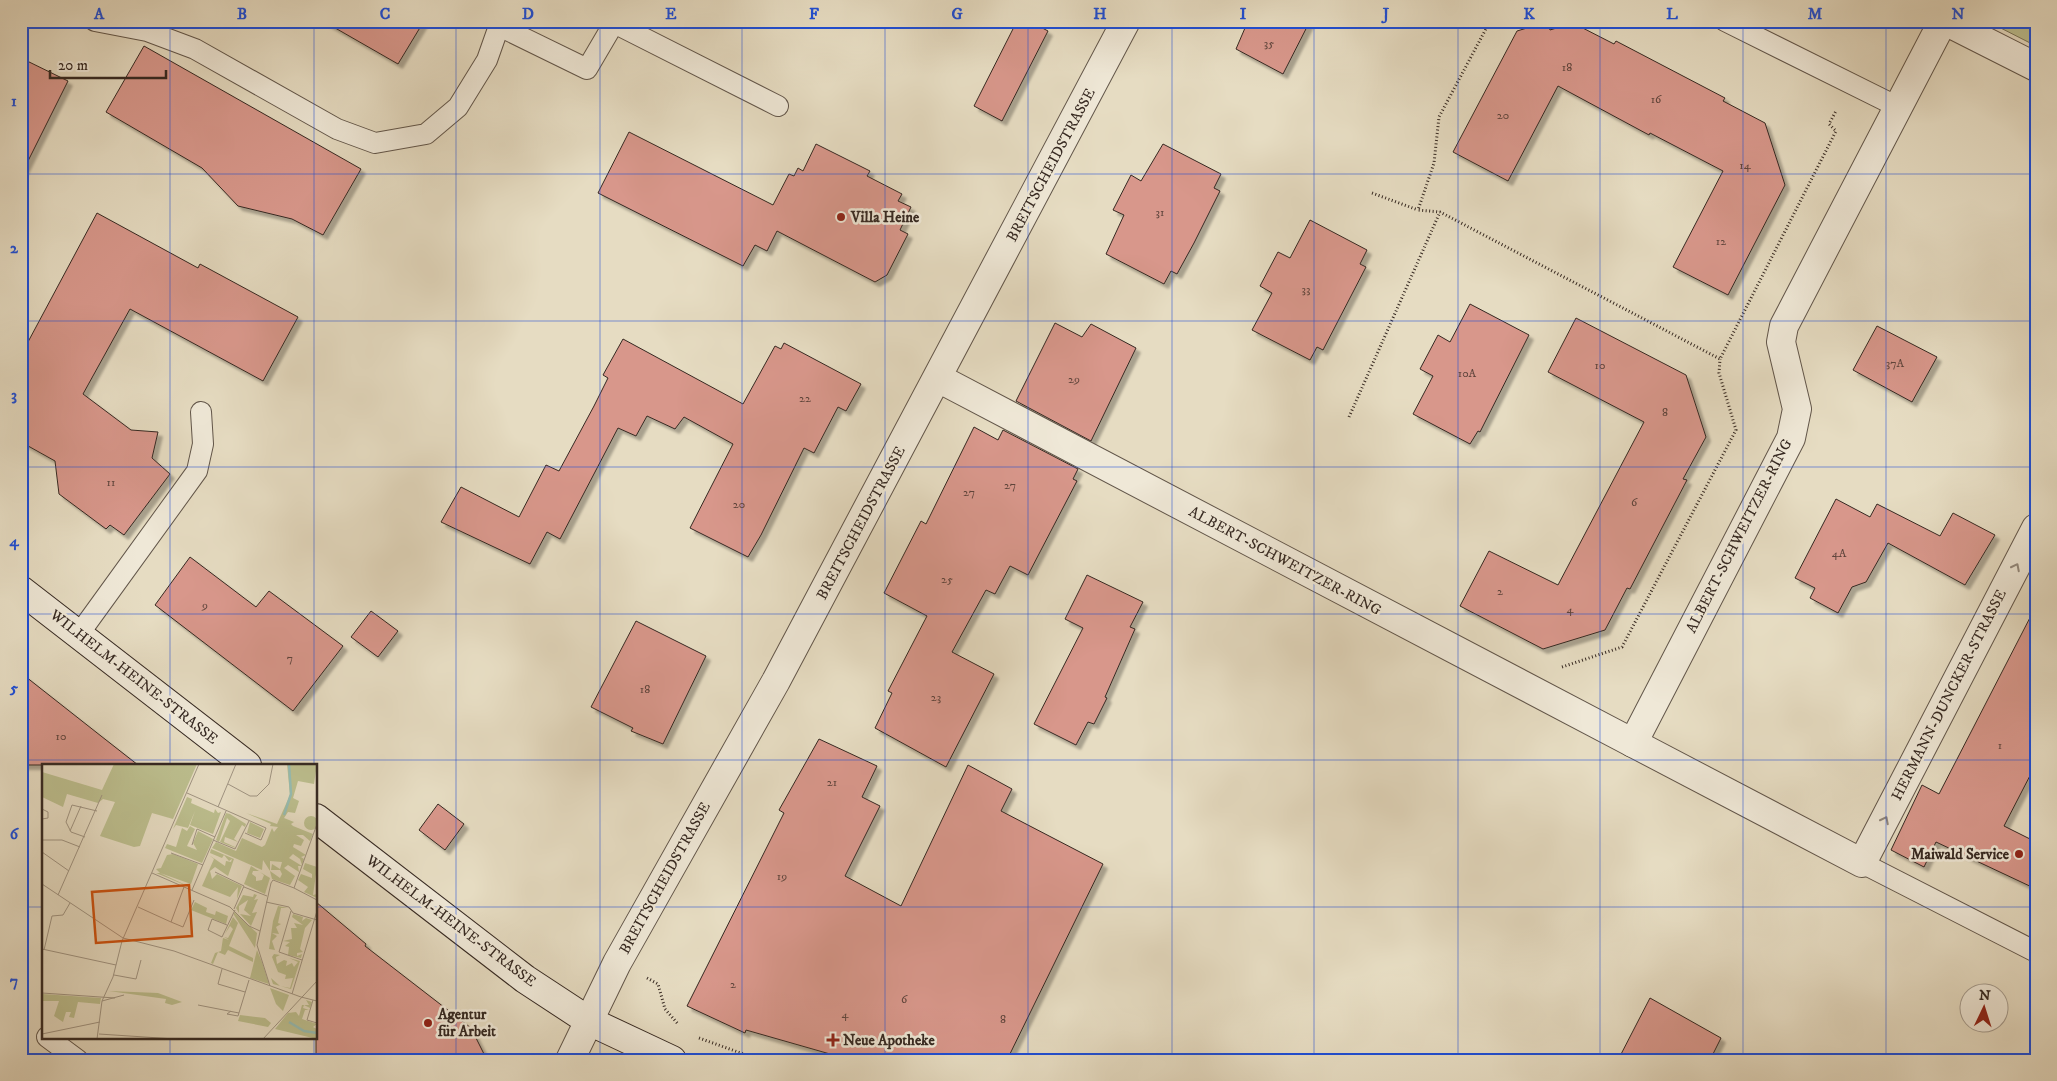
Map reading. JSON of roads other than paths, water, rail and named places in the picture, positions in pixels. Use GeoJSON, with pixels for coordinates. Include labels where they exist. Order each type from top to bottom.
{"type":"FeatureCollection","features":[{"type":"Feature","properties":{"kind":"street","name":"BREITSCHEIDSTRASSE"},"geometry":{"type":"LineString","coordinates":[[570,1060],[617,963],[776,681],[1126,21]]}},
{"type":"Feature","properties":{"kind":"street","name":"ALBERT-SCHWEITZER-RING"},"geometry":{"type":"LineString","coordinates":[[1633,743],[1791,438],[1797,409],[1781,342],[1784,326],[1944,21]]}},
{"type":"Feature","properties":{"kind":"street"},"geometry":{"type":"LineString","coordinates":[[1944,21],[2036,67]]}},
{"type":"Feature","properties":{"kind":"street","name":"ALBERT-SCHWEITZER-RING"},"geometry":{"type":"LineString","coordinates":[[938,378],[1862,863]]}},
{"type":"Feature","properties":{"kind":"street","name":"HERMANN-DUNCKER-STRASSE"},"geometry":{"type":"LineString","coordinates":[[1862,863],[2036,528]]}},
{"type":"Feature","properties":{"kind":"street","name":"WILHELM-HEINE-STRASSE"},"geometry":{"type":"LineString","coordinates":[[21,590],[246,764]]}},
{"type":"Feature","properties":{"kind":"street","name":"WILHELM-HEINE-STRASSE"},"geometry":{"type":"LineString","coordinates":[[318,820],[525,979],[589,1021],[672,1060]]}},
{"type":"Feature","properties":{"kind":"lane"},"geometry":{"type":"LineString","coordinates":[[95,21],[147,32],[195,48],[338,129],[376,143],[426,134],[458,107],[487,60],[499,23],[588,70],[614,23],[778,106]]}},
{"type":"Feature","properties":{"kind":"lane"},"geometry":{"type":"LineString","coordinates":[[1725,21],[1900,108]]}},
{"type":"Feature","properties":{"kind":"lane"},"geometry":{"type":"LineString","coordinates":[[79,634],[197,471],[203,444],[201,412]]}},
{"type":"Feature","properties":{"kind":"lane"},"geometry":{"type":"LineString","coordinates":[[1862,863],[2036,952]]}},
{"type":"Feature","properties":{"kind":"lane"},"geometry":{"type":"LineString","coordinates":[[48,1038],[78,1060]]}},
{"type":"Feature","properties":{"kind":"place","name":"Villa Heine"},"geometry":{"type":"Point","coordinates":[841,217]}},
{"type":"Feature","properties":{"kind":"place","name":"Maiwald Service"},"geometry":{"type":"Point","coordinates":[2019,854]}},
{"type":"Feature","properties":{"kind":"place","name":"Agentur für Arbeit"},"geometry":{"type":"Point","coordinates":[428,1023]}},
{"type":"Feature","properties":{"kind":"place","name":"Neue Apotheke"},"geometry":{"type":"Point","coordinates":[833,1040]}}]}
